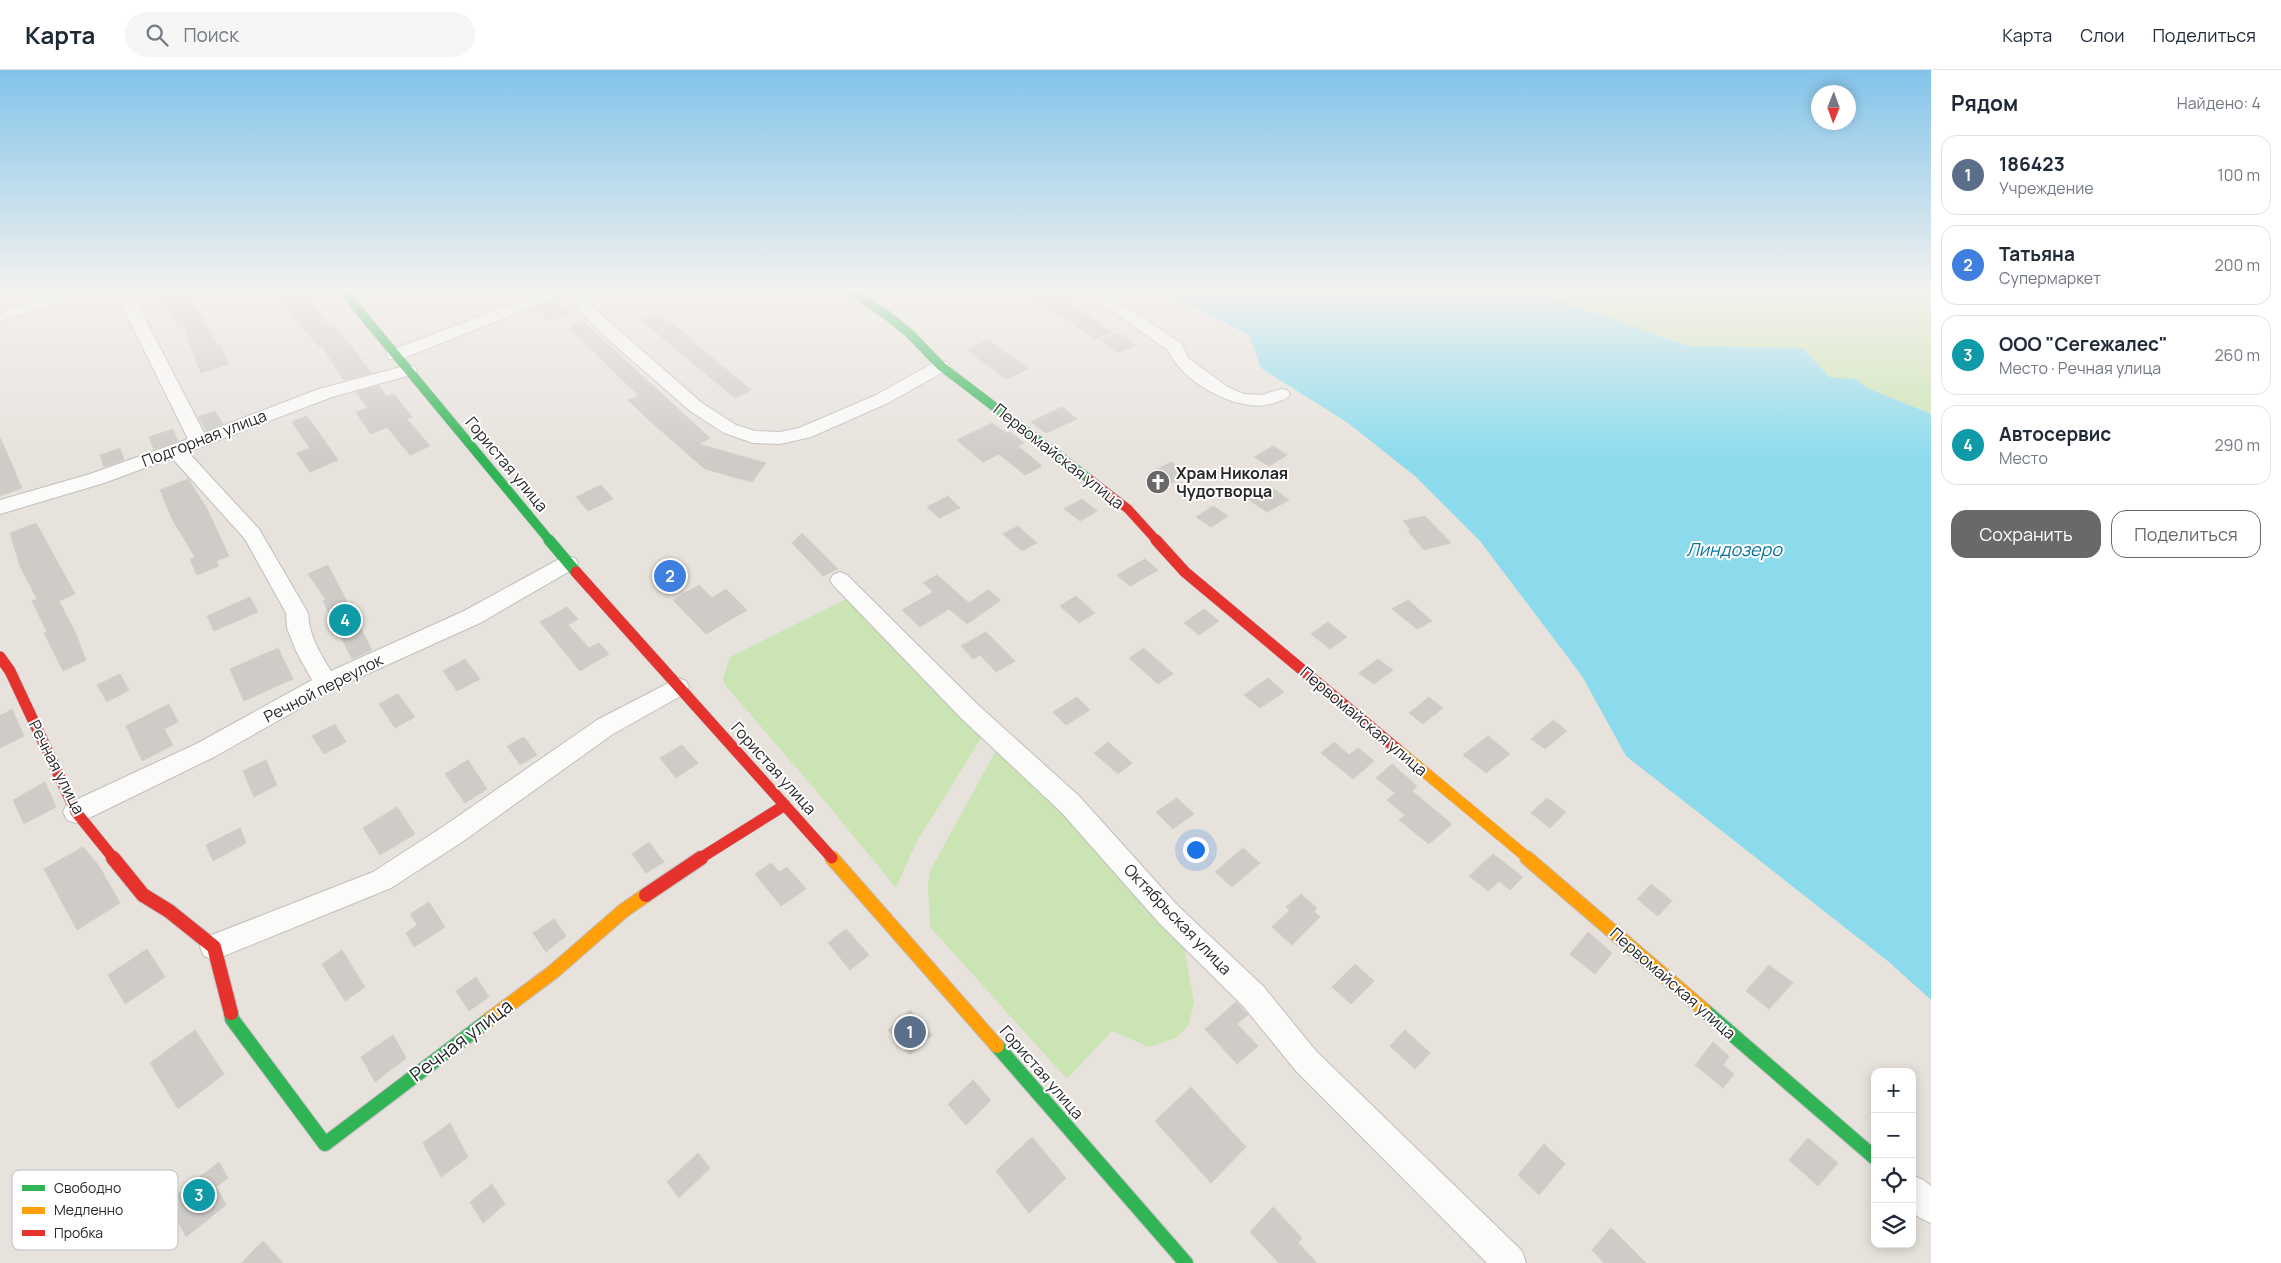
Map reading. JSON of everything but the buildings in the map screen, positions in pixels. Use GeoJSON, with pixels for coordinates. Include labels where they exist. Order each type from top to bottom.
{"type":"FeatureCollection","features":[{"type":"Feature","properties":{"kind":"street"},"geometry":{"type":"LineString","coordinates":[[151,347],[199,442]]}},
{"type":"Feature","properties":{"kind":"street","name":"Гористая улица"},"geometry":{"type":"LineString","coordinates":[[388,347],[568,563],[785,805],[1186,1263]]}},
{"type":"Feature","properties":{"kind":"street"},"geometry":{"type":"LineString","coordinates":[[395,355],[416,347]]}},
{"type":"Feature","properties":{"kind":"street"},"geometry":{"type":"LineString","coordinates":[[627,347],[696,407],[730,429],[753,437],[780,438],[804,433],[882,399],[941,366]]}},
{"type":"Feature","properties":{"kind":"street","name":"Первомайская улица"},"geometry":{"type":"LineString","coordinates":[[923,347],[941,366],[1128,509],[1185,572],[1567,891],[1871,1155]]}},
{"type":"Feature","properties":{"kind":"street"},"geometry":{"type":"LineString","coordinates":[[1175,347],[1180,361],[1222,391],[1241,399],[1264,401],[1281,394]]}},
{"type":"Feature","properties":{"kind":"street","name":"Подгорная улица"},"geometry":{"type":"LineString","coordinates":[[0,507],[103,477],[176,451],[282,408],[361,381],[408,370]]}},
{"type":"Feature","properties":{"kind":"street"},"geometry":{"type":"LineString","coordinates":[[176,451],[252,534],[272,566],[297,613],[298,628],[307,651],[326,683]]}},
{"type":"Feature","properties":{"kind":"street","name":"Речной переулок"},"geometry":{"type":"LineString","coordinates":[[76,812],[206,750],[326,683],[472,617],[568,563]]}},
{"type":"Feature","properties":{"kind":"street","name":"Октябрьская улица"},"geometry":{"type":"LineString","coordinates":[[840,580],[969,711],[1070,804],[1169,915],[1253,996],[1306,1061],[1510,1263]]}},
{"type":"Feature","properties":{"kind":"street","name":"Речная улица"},"geometry":{"type":"LineString","coordinates":[[0,657],[10,671],[76,812],[143,895],[168,911],[214,947],[232,1019],[325,1144],[553,972],[623,911],[723,843],[785,805]]}},
{"type":"Feature","properties":{"kind":"street"},"geometry":{"type":"LineString","coordinates":[[214,947],[382,880],[453,834],[604,727],[678,687]]}},
{"type":"Feature","properties":{"kind":"street"},"geometry":{"type":"LineString","coordinates":[[1916,1194],[1931,1207]]}},
{"type":"Feature","properties":{"kind":"green space"},"geometry":{"type":"Polygon","coordinates":[[[1727,347],[1931,347],[1931,414],[1867,388],[1856,379],[1829,377],[1803,348],[1727,347]]]}},
{"type":"Feature","properties":{"kind":"green space"},"geometry":{"type":"Polygon","coordinates":[[[854,599],[983,735],[916,843],[896,888],[824,800],[726,686],[723,679],[730,657],[844,600],[854,599]]]}},
{"type":"Feature","properties":{"kind":"green space"},"geometry":{"type":"Polygon","coordinates":[[[1005,734],[1178,916],[1194,1002],[1188,1026],[1176,1038],[1149,1047],[1112,1031],[1067,1079],[930,927],[928,886],[930,871],[1005,734]]]}},
{"type":"Feature","properties":{"kind":"water","name":"Линдозеро"},"geometry":{"type":"Polygon","coordinates":[[[1253,347],[1803,348],[1829,377],[1856,379],[1867,388],[1931,414],[1931,1000],[1889,962],[1626,756],[1582,676],[1480,541],[1415,476],[1348,423],[1261,368],[1253,347]]]}},
{"type":"Feature","properties":{"kind":"traffic: fast"},"geometry":{"type":"LineString","coordinates":[[389,347],[576,572]]}},
{"type":"Feature","properties":{"kind":"traffic: fast"},"geometry":{"type":"LineString","coordinates":[[922,347],[941,366],[1089,479]]}},
{"type":"Feature","properties":{"kind":"traffic: fast"},"geometry":{"type":"LineString","coordinates":[[1704,1010],[1871,1155]]}},
{"type":"Feature","properties":{"kind":"traffic: fast"},"geometry":{"type":"LineString","coordinates":[[231,1013],[232,1019],[325,1144],[490,1019]]}},
{"type":"Feature","properties":{"kind":"traffic: fast"},"geometry":{"type":"LineString","coordinates":[[997,1046],[1186,1263]]}},
{"type":"Feature","properties":{"kind":"traffic: slow"},"geometry":{"type":"LineString","coordinates":[[1397,749],[1567,891],[1704,1010]]}},
{"type":"Feature","properties":{"kind":"traffic: slow"},"geometry":{"type":"LineString","coordinates":[[832,858],[997,1046]]}},
{"type":"Feature","properties":{"kind":"traffic: slow"},"geometry":{"type":"LineString","coordinates":[[490,1019],[553,972],[623,911],[646,895]]}},
{"type":"Feature","properties":{"kind":"traffic: jam"},"geometry":{"type":"LineString","coordinates":[[1089,479],[1128,509],[1185,572],[1397,749]]}},
{"type":"Feature","properties":{"kind":"traffic: jam"},"geometry":{"type":"LineString","coordinates":[[576,572],[832,858]]}},
{"type":"Feature","properties":{"kind":"traffic: jam"},"geometry":{"type":"LineString","coordinates":[[0,657],[10,671],[76,812],[143,895],[169,911],[214,947],[231,1013]]}},
{"type":"Feature","properties":{"kind":"traffic: jam"},"geometry":{"type":"LineString","coordinates":[[646,895],[723,843],[785,805]]}},
{"type":"Feature","properties":{"kind":"place","name":"Храм Николая Чудотворца"},"geometry":{"type":"Point","coordinates":[1158,482]}},
{"type":"Feature","properties":{"kind":"place","name":"Татьяна"},"geometry":{"type":"Point","coordinates":[670,576]}},
{"type":"Feature","properties":{"kind":"place","name":"Автосервис"},"geometry":{"type":"Point","coordinates":[345,620]}},
{"type":"Feature","properties":{"kind":"place","name":"186423"},"geometry":{"type":"Point","coordinates":[910,1032]}},
{"type":"Feature","properties":{"kind":"place","name":"ООО \"Сегежалес\""},"geometry":{"type":"Point","coordinates":[199,1195]}}]}
